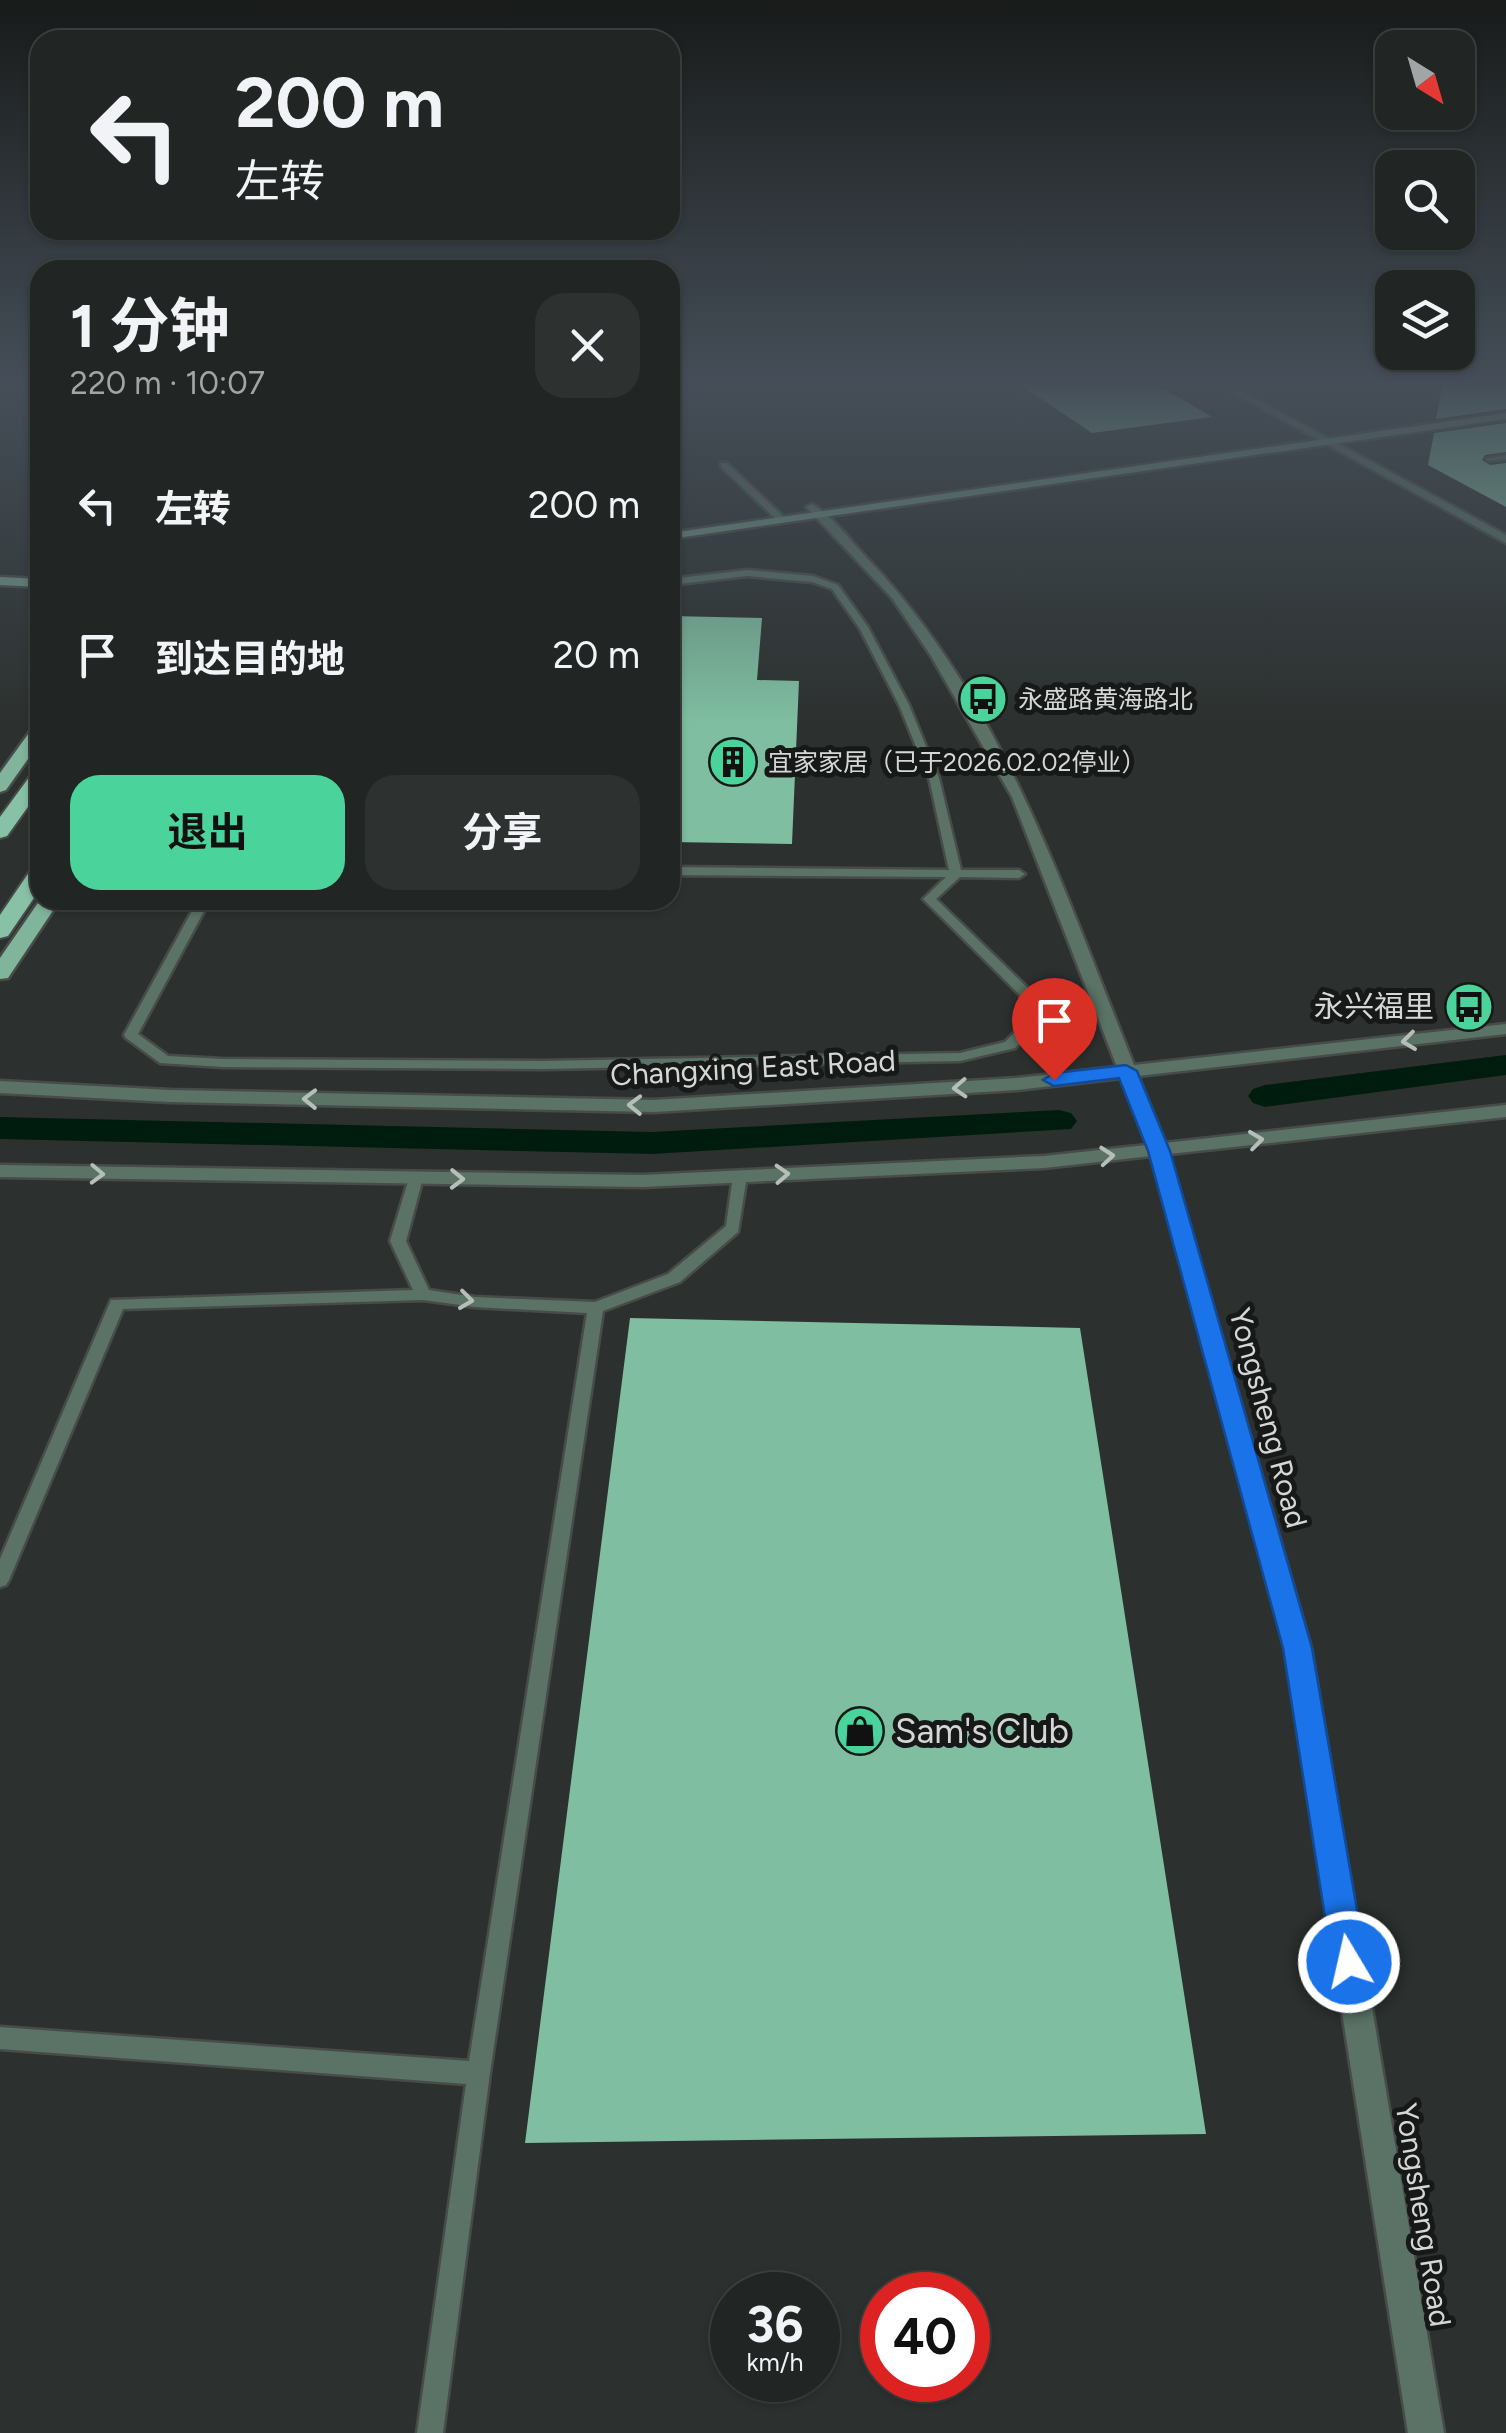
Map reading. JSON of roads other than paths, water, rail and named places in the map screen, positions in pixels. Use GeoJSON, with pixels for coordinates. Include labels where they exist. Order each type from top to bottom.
{"type":"FeatureCollection","features":[{"type":"Feature","properties":{"kind":"highway"},"geometry":{"type":"LineString","coordinates":[[0,832],[30,790]]}},
{"type":"Feature","properties":{"kind":"highway"},"geometry":{"type":"LineString","coordinates":[[0,931],[30,888]]}},
{"type":"Feature","properties":{"kind":"main road"},"geometry":{"type":"LineString","coordinates":[[680,525],[924,496]]}},
{"type":"Feature","properties":{"kind":"main road"},"geometry":{"type":"LineString","coordinates":[[680,534],[777,516]]}},
{"type":"Feature","properties":{"kind":"main road"},"geometry":{"type":"LineString","coordinates":[[0,582],[30,583]]}},
{"type":"Feature","properties":{"kind":"main road"},"geometry":{"type":"LineString","coordinates":[[0,786],[30,744]]}},
{"type":"Feature","properties":{"kind":"main road"},"geometry":{"type":"LineString","coordinates":[[0,974],[43,910]]}},
{"type":"Feature","properties":{"kind":"street"},"geometry":{"type":"LineString","coordinates":[[1425,496],[1506,540]]}},
{"type":"Feature","properties":{"kind":"street","name":"Yongsheng Road"},"geometry":{"type":"LineString","coordinates":[[815,511],[896,596],[938,656],[1018,797],[1159,1151],[1298,1648],[1426,2433]]}},
{"type":"Feature","properties":{"kind":"street","name":"Changxing East Road"},"geometry":{"type":"LineString","coordinates":[[0,1088],[170,1096],[654,1106],[1017,1084],[1506,1029]]}},
{"type":"Feature","properties":{"kind":"street"},"geometry":{"type":"LineString","coordinates":[[0,1172],[643,1181],[1044,1162],[1506,1110]]}},
{"type":"Feature","properties":{"kind":"lane"},"geometry":{"type":"LineString","coordinates":[[756,496],[777,516]]}},
{"type":"Feature","properties":{"kind":"lane"},"geometry":{"type":"LineString","coordinates":[[680,581],[747,573],[812,579],[835,587],[865,629],[904,705],[934,778],[956,874]]}},
{"type":"Feature","properties":{"kind":"lane"},"geometry":{"type":"LineString","coordinates":[[680,871],[1019,874]]}},
{"type":"Feature","properties":{"kind":"lane"},"geometry":{"type":"LineString","coordinates":[[199,910],[131,1035],[165,1060],[390,1066],[960,1058],[1010,1045],[1036,1019],[1025,993],[928,900],[956,874]]}},
{"type":"Feature","properties":{"kind":"lane"},"geometry":{"type":"LineString","coordinates":[[0,1580],[117,1304],[424,1295],[596,1308],[674,1278],[733,1228],[740,1176]]}},
{"type":"Feature","properties":{"kind":"lane"},"geometry":{"type":"LineString","coordinates":[[416,1178],[398,1241],[424,1295]]}},
{"type":"Feature","properties":{"kind":"lane"},"geometry":{"type":"LineString","coordinates":[[430,2433],[479,2073],[596,1308]]}},
{"type":"Feature","properties":{"kind":"lane"},"geometry":{"type":"LineString","coordinates":[[0,2038],[479,2073]]}},
{"type":"Feature","properties":{"kind":"waterway"},"geometry":{"type":"LineString","coordinates":[[1265,1096],[1506,1065]]}},
{"type":"Feature","properties":{"kind":"waterway"},"geometry":{"type":"LineString","coordinates":[[0,1128],[652,1143],[1059,1121]]}},
{"type":"Feature","properties":{"kind":"place","name":"永盛路黄海路北"},"geometry":{"type":"Point","coordinates":[983,699]}},
{"type":"Feature","properties":{"kind":"place","name":"宜家家居（已于2026.02.02停业）"},"geometry":{"type":"Point","coordinates":[733,762]}},
{"type":"Feature","properties":{"kind":"place","name":"永兴福里"},"geometry":{"type":"Point","coordinates":[1469,1007]}},
{"type":"Feature","properties":{"kind":"place","name":"Sam's Club"},"geometry":{"type":"Point","coordinates":[860,1731]}}]}
